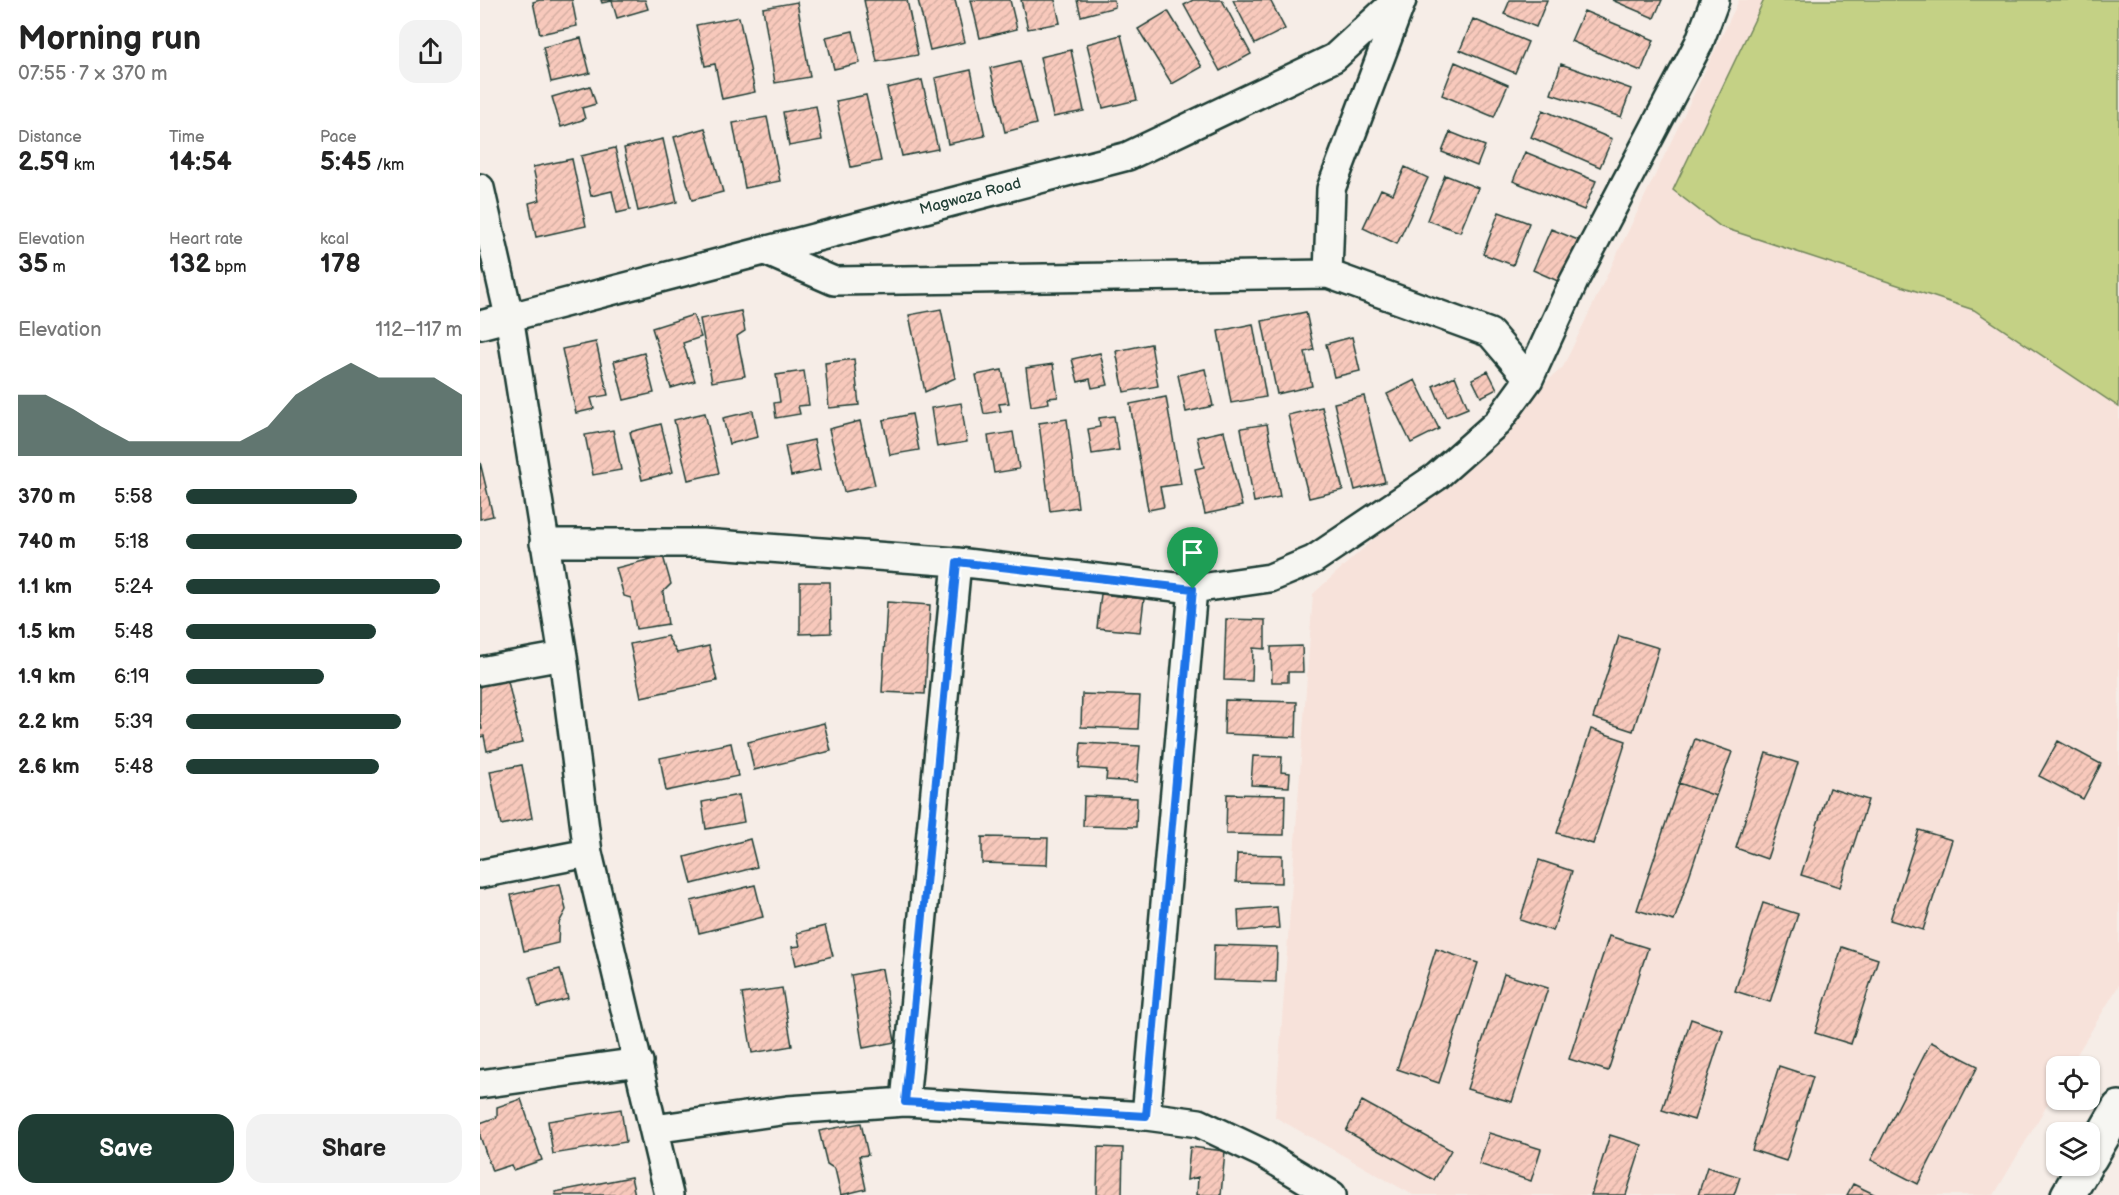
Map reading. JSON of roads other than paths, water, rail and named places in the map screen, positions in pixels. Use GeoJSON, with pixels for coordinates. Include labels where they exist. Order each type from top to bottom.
{"type":"FeatureCollection","features":[{"type":"Feature","properties":{"kind":"street","name":"Magwaza Road"},"geometry":{"type":"LineString","coordinates":[[480,325],[1128,156],[1334,58],[1400,0]]}},
{"type":"Feature","properties":{"kind":"street"},"geometry":{"type":"LineString","coordinates":[[1328,274],[1331,189],[1400,0]]}},
{"type":"Feature","properties":{"kind":"street"},"geometry":{"type":"LineString","coordinates":[[544,543],[702,543],[957,562],[1193,589],[1270,578],[1313,560],[1436,477],[1497,423],[1529,379],[1574,281],[1699,43],[1715,0]]}},
{"type":"Feature","properties":{"kind":"street"},"geometry":{"type":"LineString","coordinates":[[480,188],[509,316],[562,656],[588,853],[669,1195]]}},
{"type":"Feature","properties":{"kind":"street"},"geometry":{"type":"LineString","coordinates":[[763,250],[834,281],[1328,274],[1490,333],[1529,379]]}},
{"type":"Feature","properties":{"kind":"street"},"geometry":{"type":"LineString","coordinates":[[905,1102],[957,562]]}},
{"type":"Feature","properties":{"kind":"street"},"geometry":{"type":"LineString","coordinates":[[1146,1116],[1193,589]]}},
{"type":"Feature","properties":{"kind":"street"},"geometry":{"type":"LineString","coordinates":[[480,672],[562,656]]}},
{"type":"Feature","properties":{"kind":"street"},"geometry":{"type":"LineString","coordinates":[[480,874],[588,853]]}},
{"type":"Feature","properties":{"kind":"street"},"geometry":{"type":"LineString","coordinates":[[480,1084],[639,1062]]}},
{"type":"Feature","properties":{"kind":"street"},"geometry":{"type":"LineString","coordinates":[[654,1128],[788,1110],[905,1102],[1146,1116],[1199,1124],[1262,1153],[1332,1195]]}},
{"type":"Feature","properties":{"kind":"street"},"geometry":{"type":"LineString","coordinates":[[2100,1141],[2119,1108]]}},
{"type":"Feature","properties":{"kind":"street"},"geometry":{"type":"LineString","coordinates":[[2068,1195],[2079,1176]]}}]}
